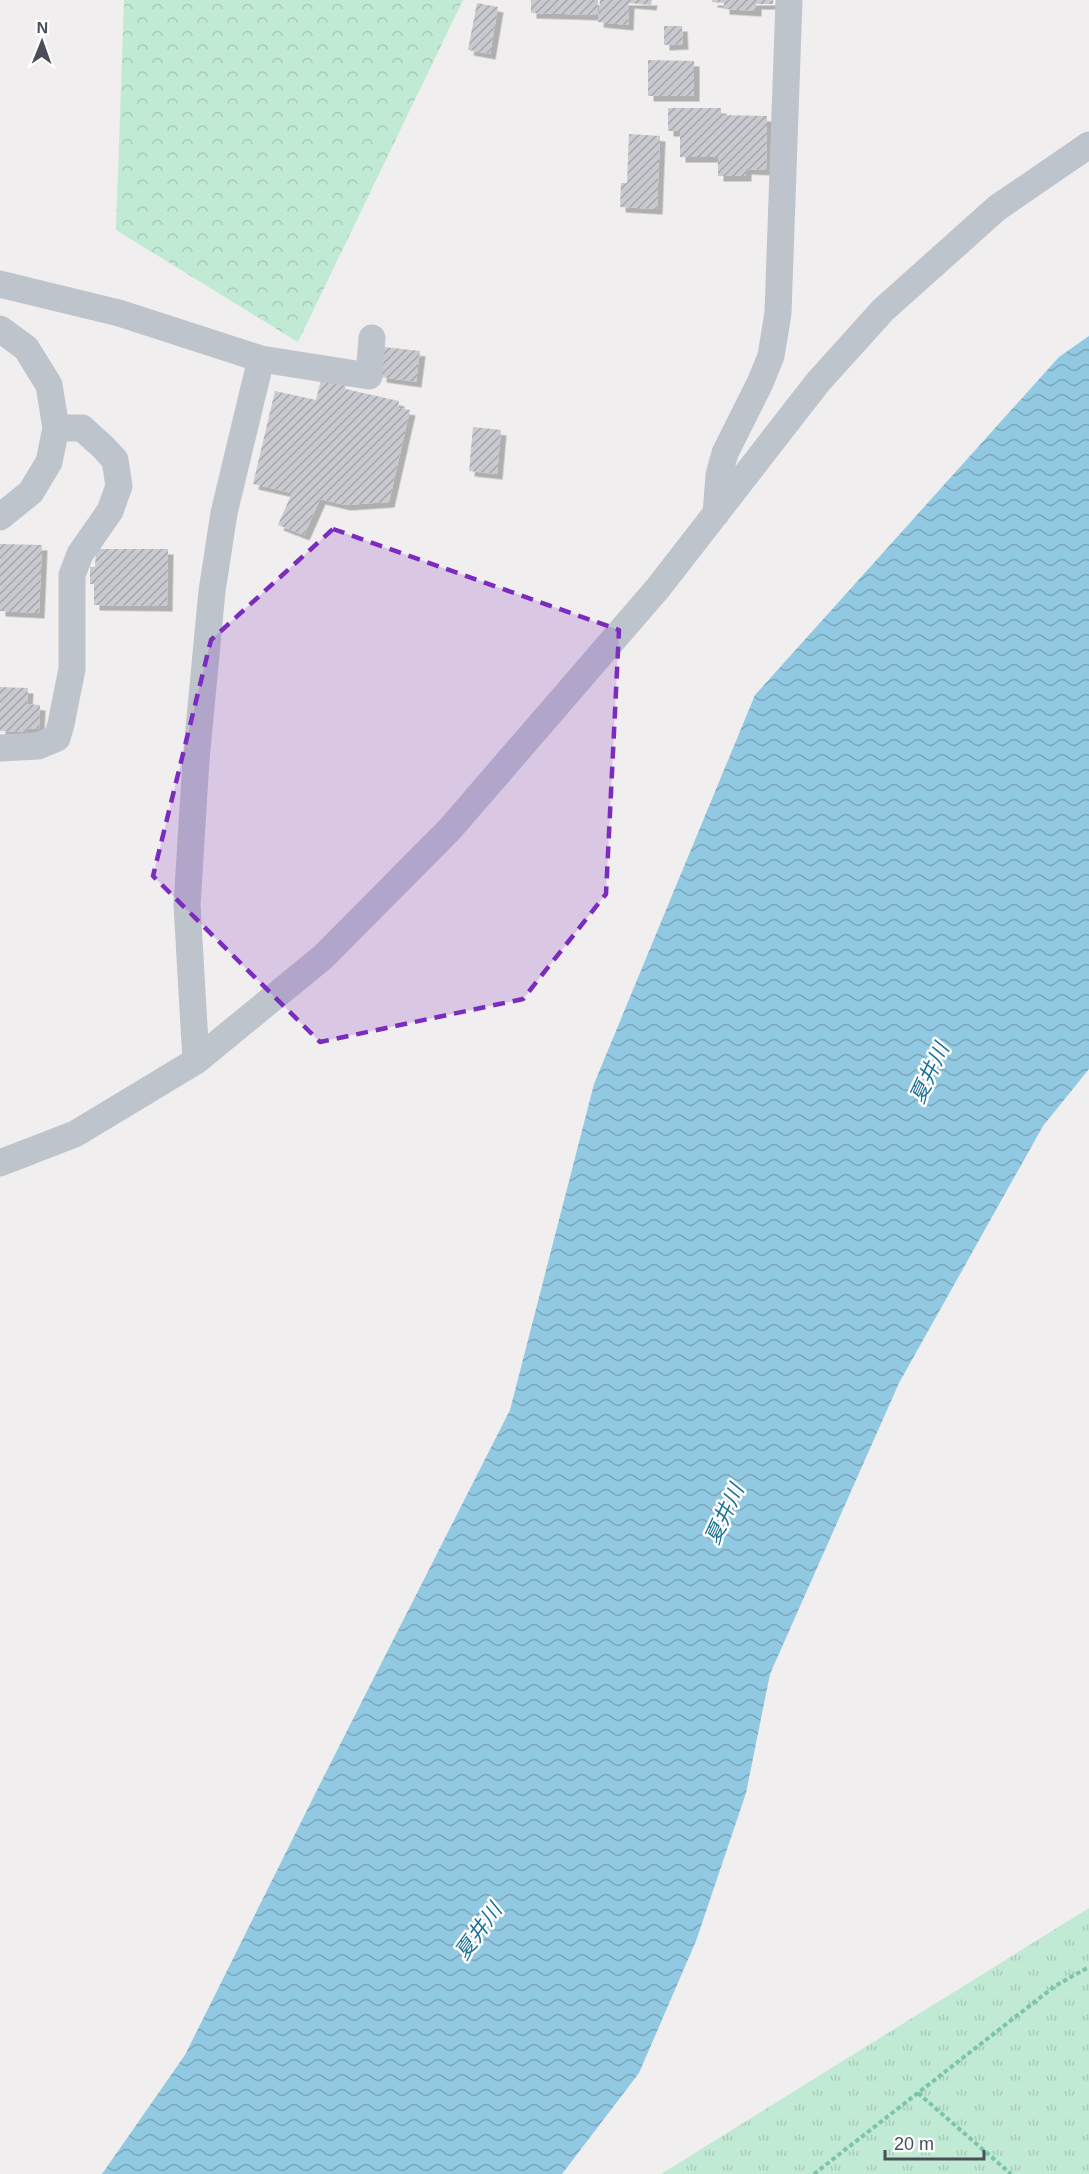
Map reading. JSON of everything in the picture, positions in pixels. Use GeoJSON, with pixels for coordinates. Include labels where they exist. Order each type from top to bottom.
{"type":"FeatureCollection","features":[{"type":"Feature","properties":{"kind":"street"},"geometry":{"type":"LineString","coordinates":[[716,514],[719,475],[725,453],[760,383],[771,356],[775,338],[778,313],[789,0]]}},
{"type":"Feature","properties":{"kind":"street"},"geometry":{"type":"LineString","coordinates":[[0,1163],[75,1134],[196,1062],[323,957],[450,829],[658,588],[818,382],[884,310],[997,208],[1089,145]]}},
{"type":"Feature","properties":{"kind":"street"},"geometry":{"type":"LineString","coordinates":[[0,284],[119,313],[261,359],[369,376],[372,338]]}},
{"type":"Feature","properties":{"kind":"street"},"geometry":{"type":"LineString","coordinates":[[0,329],[26,348],[49,385],[56,428],[49,462],[32,492],[0,517]]}},
{"type":"Feature","properties":{"kind":"street"},"geometry":{"type":"LineString","coordinates":[[196,1062],[187,905],[196,760],[212,591],[224,513],[261,359]]}},
{"type":"Feature","properties":{"kind":"street"},"geometry":{"type":"LineString","coordinates":[[0,748],[38,746],[57,738],[72,669],[72,575],[80,554],[110,511],[119,486],[115,460],[103,447],[82,428],[56,428]]}},
{"type":"Feature","properties":{"kind":"path"},"geometry":{"type":"LineString","coordinates":[[814,2174],[1055,1986],[1089,1967]]}},
{"type":"Feature","properties":{"kind":"path"},"geometry":{"type":"LineString","coordinates":[[918,2092],[1011,2174]]}},
{"type":"Feature","properties":{"kind":"highlighted area"},"geometry":{"type":"Polygon","coordinates":[[[333,529],[619,630],[606,894],[523,999],[320,1042],[153,876],[211,640],[333,529]]]}},
{"type":"Feature","properties":{"kind":"green space"},"geometry":{"type":"Polygon","coordinates":[[[124,0],[463,0],[298,342],[116,230],[124,0]]]}},
{"type":"Feature","properties":{"kind":"green space"},"geometry":{"type":"Polygon","coordinates":[[[1089,1908],[1089,2174],[661,2174],[1089,1908]]]}},
{"type":"Feature","properties":{"kind":"water","name":"夏井川"},"geometry":{"type":"Polygon","coordinates":[[[1089,336],[1089,1069],[1043,1126],[899,1383],[770,1674],[746,1793],[696,1941],[639,2073],[562,2174],[102,2174],[185,2055],[510,1410],[594,1084],[755,695],[1059,357],[1089,336]]]}},
{"type":"Feature","properties":{"kind":"building"},"geometry":{"type":"Polygon","coordinates":[[[531,0],[598,0],[597,15],[531,13],[531,0]]]}},
{"type":"Feature","properties":{"kind":"building"},"geometry":{"type":"Polygon","coordinates":[[[600,0],[652,0],[651,5],[629,3],[628,25],[598,22],[600,0]]]}},
{"type":"Feature","properties":{"kind":"building"},"geometry":{"type":"Polygon","coordinates":[[[712,0],[773,0],[773,4],[756,4],[756,11],[724,9],[724,3],[712,2],[712,0]]]}},
{"type":"Feature","properties":{"kind":"building"},"geometry":{"type":"Polygon","coordinates":[[[477,3],[498,7],[490,54],[468,50],[477,3]]]}},
{"type":"Feature","properties":{"kind":"building"},"geometry":{"type":"Polygon","coordinates":[[[664,26],[682,26],[683,44],[664,45],[664,26]]]}},
{"type":"Feature","properties":{"kind":"building"},"geometry":{"type":"Polygon","coordinates":[[[648,60],[694,61],[694,96],[648,96],[648,60]]]}},
{"type":"Feature","properties":{"kind":"building"},"geometry":{"type":"Polygon","coordinates":[[[668,108],[721,108],[721,115],[767,116],[766,170],[746,169],[746,176],[718,176],[718,157],[680,157],[680,131],[668,131],[668,108]]]}},
{"type":"Feature","properties":{"kind":"building"},"geometry":{"type":"Polygon","coordinates":[[[629,134],[660,136],[657,209],[620,207],[621,183],[627,183],[629,134]]]}},
{"type":"Feature","properties":{"kind":"building"},"geometry":{"type":"Polygon","coordinates":[[[384,347],[420,351],[416,382],[381,377],[384,347]]]}},
{"type":"Feature","properties":{"kind":"building"},"geometry":{"type":"Polygon","coordinates":[[[321,380],[346,385],[345,389],[399,401],[398,408],[410,410],[389,502],[345,505],[320,499],[304,535],[278,525],[292,493],[253,484],[275,391],[316,400],[321,380]]]}},
{"type":"Feature","properties":{"kind":"building"},"geometry":{"type":"Polygon","coordinates":[[[473,427],[501,430],[497,474],[469,471],[473,427]]]}},
{"type":"Feature","properties":{"kind":"building"},"geometry":{"type":"Polygon","coordinates":[[[0,544],[42,545],[39,613],[0,611],[0,544]]]}},
{"type":"Feature","properties":{"kind":"building"},"geometry":{"type":"Polygon","coordinates":[[[96,549],[168,549],[167,606],[94,605],[94,584],[90,584],[90,567],[95,567],[96,549]]]}},
{"type":"Feature","properties":{"kind":"building"},"geometry":{"type":"Polygon","coordinates":[[[0,687],[28,688],[27,704],[40,705],[39,729],[27,728],[27,732],[0,731],[0,687]]]}}]}
